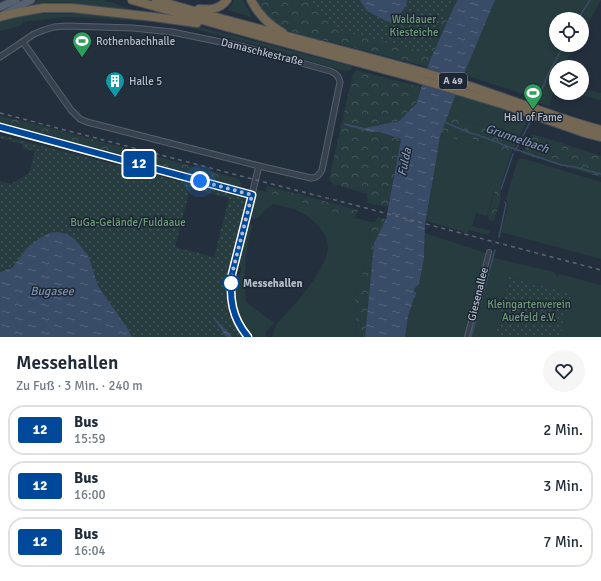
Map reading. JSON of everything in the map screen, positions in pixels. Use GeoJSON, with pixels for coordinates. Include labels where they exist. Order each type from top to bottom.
{"type":"FeatureCollection","features":[{"type":"Feature","properties":{"kind":"highway","name":"A 49"},"geometry":{"type":"LineString","coordinates":[[132,0],[227,27],[347,56],[413,69],[469,86],[601,137]]}},
{"type":"Feature","properties":{"kind":"highway"},"geometry":{"type":"LineString","coordinates":[[160,1],[209,10],[217,8],[228,0]]}},
{"type":"Feature","properties":{"kind":"highway"},"geometry":{"type":"LineString","coordinates":[[250,0],[264,19],[279,30],[297,39]]}},
{"type":"Feature","properties":{"kind":"highway","name":"A 49"},"geometry":{"type":"LineString","coordinates":[[160,1],[297,39],[347,56]]}},
{"type":"Feature","properties":{"kind":"highway"},"geometry":{"type":"LineString","coordinates":[[0,16],[42,8],[72,8],[227,27]]}},
{"type":"Feature","properties":{"kind":"highway","name":"A 49"},"geometry":{"type":"LineString","coordinates":[[555,119],[601,130]]}},
{"type":"Feature","properties":{"kind":"main road"},"geometry":{"type":"LineString","coordinates":[[0,7],[16,0]]}},
{"type":"Feature","properties":{"kind":"main road"},"geometry":{"type":"LineString","coordinates":[[0,16],[31,0]]}},
{"type":"Feature","properties":{"kind":"street","name":"Damaschkestraße"},"geometry":{"type":"LineString","coordinates":[[0,58],[34,34],[54,27],[133,28],[172,32],[245,47],[330,71],[337,74],[340,81],[340,88],[323,165],[319,175],[311,178],[259,166],[80,119],[62,98],[23,42]]}},
{"type":"Feature","properties":{"kind":"street"},"geometry":{"type":"LineString","coordinates":[[0,127],[252,195]]}},
{"type":"Feature","properties":{"kind":"street"},"geometry":{"type":"LineString","coordinates":[[248,337],[234,314],[231,285],[232,274],[259,166]]}},
{"type":"Feature","properties":{"kind":"street","name":"Giesenallee"},"geometry":{"type":"LineString","coordinates":[[467,337],[489,252]]}},
{"type":"Feature","properties":{"kind":"green space"},"geometry":{"type":"Polygon","coordinates":[[[38,0],[104,0],[139,12],[60,4],[24,8],[38,0]]]}},
{"type":"Feature","properties":{"kind":"green space"},"geometry":{"type":"Polygon","coordinates":[[[234,0],[243,0],[252,17],[227,10],[232,5],[234,0]]]}},
{"type":"Feature","properties":{"kind":"green space"},"geometry":{"type":"Polygon","coordinates":[[[254,0],[457,0],[428,67],[292,32],[282,28],[266,17],[254,0]]]}},
{"type":"Feature","properties":{"kind":"green space","name":"Waldauer Kiesteiche"},"geometry":{"type":"Polygon","coordinates":[[[307,0],[452,0],[439,27],[427,58],[416,50],[342,31],[307,0]]]}},
{"type":"Feature","properties":{"kind":"green space"},"geometry":{"type":"Polygon","coordinates":[[[495,0],[601,0],[589,21],[589,12],[549,12],[549,52],[572,52],[567,60],[549,60],[549,100],[551,100],[549,106],[534,101],[535,98],[468,76],[465,71],[495,0]]]}},
{"type":"Feature","properties":{"kind":"green space"},"geometry":{"type":"Polygon","coordinates":[[[56,11],[85,12],[172,22],[204,28],[351,66],[352,68],[350,71],[345,71],[253,44],[191,28],[153,22],[64,17],[23,22],[20,26],[0,31],[0,20],[12,16],[56,11]]]}},
{"type":"Feature","properties":{"kind":"green space"},"geometry":{"type":"Polygon","coordinates":[[[356,70],[421,87],[416,104],[399,121],[365,128],[344,123],[370,132],[379,132],[401,139],[388,207],[368,203],[367,194],[333,184],[329,179],[352,77],[356,70]]]}},
{"type":"Feature","properties":{"kind":"green space"},"geometry":{"type":"Polygon","coordinates":[[[589,90],[601,93],[601,100],[589,97],[589,90]]]}},
{"type":"Feature","properties":{"kind":"green space"},"geometry":{"type":"Polygon","coordinates":[[[455,94],[527,118],[526,124],[520,135],[468,122],[449,111],[455,94]]]}},
{"type":"Feature","properties":{"kind":"green space"},"geometry":{"type":"Polygon","coordinates":[[[449,111],[468,122],[520,135],[511,153],[469,138],[456,139],[440,136],[449,111]]]}},
{"type":"Feature","properties":{"kind":"green space"},"geometry":{"type":"Polygon","coordinates":[[[0,116],[47,127],[239,179],[241,184],[240,190],[235,188],[235,186],[0,122],[0,116]]]}},
{"type":"Feature","properties":{"kind":"green space"},"geometry":{"type":"Polygon","coordinates":[[[0,122],[235,186],[235,188],[0,125],[0,122]]]}},
{"type":"Feature","properties":{"kind":"green space"},"geometry":{"type":"Polygon","coordinates":[[[532,134],[601,156],[601,177],[522,154],[532,134]]]}},
{"type":"Feature","properties":{"kind":"green space","name":"BuGa-Gelände/Fuldaaue"},"geometry":{"type":"Polygon","coordinates":[[[0,135],[249,199],[229,271],[226,295],[229,315],[244,337],[233,337],[215,319],[226,337],[132,337],[98,286],[89,257],[75,239],[67,234],[58,232],[26,249],[12,268],[0,272],[0,181],[11,184],[29,173],[35,151],[23,149],[22,144],[0,138],[0,135]],[[190,188],[175,247],[214,257],[229,198],[190,188]]]}},
{"type":"Feature","properties":{"kind":"green space"},"geometry":{"type":"Polygon","coordinates":[[[440,136],[456,139],[469,138],[511,153],[500,188],[494,190],[487,216],[476,213],[472,226],[490,231],[488,235],[469,230],[467,233],[426,221],[440,136]]]}},
{"type":"Feature","properties":{"kind":"green space"},"geometry":{"type":"Polygon","coordinates":[[[518,159],[525,159],[601,182],[601,259],[501,232],[508,204],[506,199],[518,159]]]}},
{"type":"Feature","properties":{"kind":"green space"},"geometry":{"type":"Polygon","coordinates":[[[267,186],[358,210],[355,218],[266,192],[267,186]]]}},
{"type":"Feature","properties":{"kind":"green space"},"geometry":{"type":"Polygon","coordinates":[[[500,188],[501,198],[494,221],[489,220],[488,214],[495,190],[500,188]]]}},
{"type":"Feature","properties":{"kind":"green space"},"geometry":{"type":"Polygon","coordinates":[[[256,189],[370,222],[369,257],[355,296],[357,337],[273,337],[276,325],[308,288],[316,276],[327,255],[328,246],[325,234],[317,224],[307,216],[293,209],[273,204],[260,216],[254,219],[249,218],[256,189]]]}},
{"type":"Feature","properties":{"kind":"green space"},"geometry":{"type":"Polygon","coordinates":[[[378,217],[386,219],[374,243],[365,337],[357,337],[355,296],[369,257],[370,222],[375,222],[378,217]]]}},
{"type":"Feature","properties":{"kind":"green space"},"geometry":{"type":"Polygon","coordinates":[[[248,224],[253,225],[245,263],[246,302],[274,323],[266,331],[266,337],[255,337],[246,328],[241,320],[236,302],[235,278],[241,272],[241,268],[237,261],[248,224]]]}},
{"type":"Feature","properties":{"kind":"green space"},"geometry":{"type":"Polygon","coordinates":[[[425,233],[486,253],[495,254],[494,258],[554,272],[558,277],[559,274],[601,285],[601,337],[560,337],[571,294],[509,277],[495,337],[405,337],[408,317],[414,297],[414,289],[419,284],[424,259],[425,233]]]}},
{"type":"Feature","properties":{"kind":"green space","name":"Kleingartenverein Auefeld e.V."},"geometry":{"type":"Polygon","coordinates":[[[509,277],[571,294],[560,337],[495,337],[509,277]]]}},
{"type":"Feature","properties":{"kind":"water"},"geometry":{"type":"Polygon","coordinates":[[[360,0],[407,0],[406,6],[394,22],[386,21],[367,11],[360,0]]]}},
{"type":"Feature","properties":{"kind":"water","name":"Fulda"},"geometry":{"type":"Polygon","coordinates":[[[457,0],[495,0],[440,136],[425,225],[424,259],[419,284],[414,289],[416,292],[415,298],[408,317],[405,337],[365,337],[374,243],[386,219],[401,139],[379,132],[370,132],[344,125],[344,123],[365,128],[399,121],[416,104],[430,60],[457,0]]]}},
{"type":"Feature","properties":{"kind":"water","name":"Bugasee"},"geometry":{"type":"Polygon","coordinates":[[[58,232],[67,234],[75,239],[89,257],[98,286],[132,337],[0,337],[0,272],[12,268],[26,249],[40,238],[49,233],[58,232]]]}},
{"type":"Feature","properties":{"kind":"water"},"geometry":{"type":"Polygon","coordinates":[[[213,317],[233,337],[226,337],[213,317]]]}},
{"type":"Feature","properties":{"kind":"waterway"},"geometry":{"type":"LineString","coordinates":[[582,12],[590,0]]}},
{"type":"Feature","properties":{"kind":"waterway"},"geometry":{"type":"LineString","coordinates":[[535,107],[548,74],[560,52]]}},
{"type":"Feature","properties":{"kind":"waterway"},"geometry":{"type":"LineString","coordinates":[[515,151],[532,118]]}},
{"type":"Feature","properties":{"kind":"waterway","name":"Grunnelbach"},"geometry":{"type":"LineString","coordinates":[[444,122],[470,133],[561,165],[601,174]]}},
{"type":"Feature","properties":{"kind":"waterway"},"geometry":{"type":"LineString","coordinates":[[501,189],[513,154]]}},
{"type":"Feature","properties":{"kind":"waterway"},"geometry":{"type":"LineString","coordinates":[[499,237],[506,204],[505,202]]}},
{"type":"Feature","properties":{"kind":"waterway"},"geometry":{"type":"LineString","coordinates":[[471,337],[495,250]]}},
{"type":"Feature","properties":{"kind":"railway"},"geometry":{"type":"LineString","coordinates":[[0,113],[601,270]]}},
{"type":"Feature","properties":{"kind":"bus line","name":"12"},"geometry":{"type":"LineString","coordinates":[[0,127],[252,195],[239,243],[231,285],[234,314],[248,337]]}},
{"type":"Feature","properties":{"kind":"place","name":"Rothenbachhalle"},"geometry":{"type":"Point","coordinates":[82,58]}},
{"type":"Feature","properties":{"kind":"place","name":"Halle 5"},"geometry":{"type":"Point","coordinates":[115,98]}},
{"type":"Feature","properties":{"kind":"place","name":"Hall of Fame"},"geometry":{"type":"Point","coordinates":[533,110]}},
{"type":"Feature","properties":{"kind":"place","name":"Messehallen"},"geometry":{"type":"Point","coordinates":[231,283]}},
{"type":"Feature","properties":{"kind":"route"},"geometry":{"type":"LineString","coordinates":[[200,181],[252,195],[239,243],[231,285],[231,283]]}}]}
